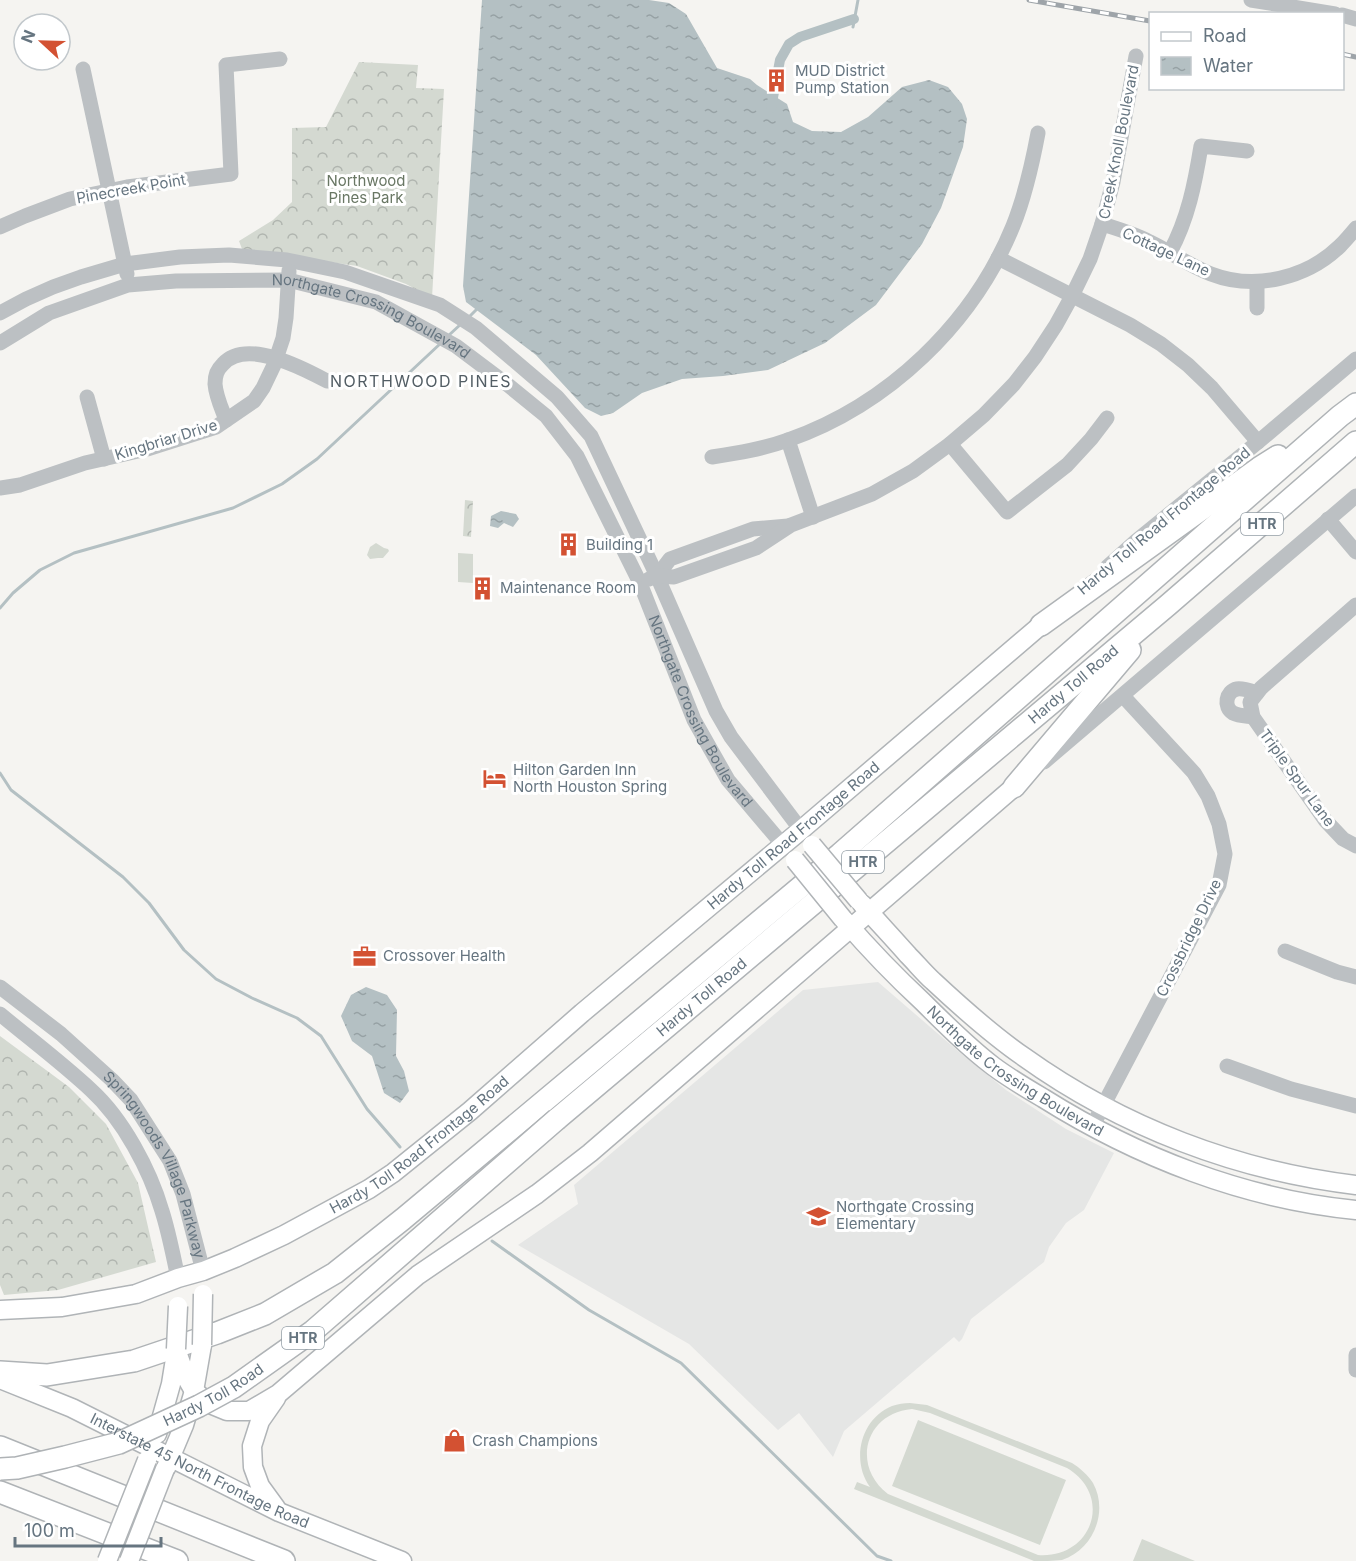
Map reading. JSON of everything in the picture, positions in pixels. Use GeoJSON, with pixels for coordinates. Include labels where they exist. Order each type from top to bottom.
{"type":"FeatureCollection","features":[{"type":"Feature","properties":{"kind":"highway"},"geometry":{"type":"LineString","coordinates":[[1041,625],[1259,468],[1348,410]]}},
{"type":"Feature","properties":{"kind":"highway","name":"Hardy Toll Road"},"geometry":{"type":"LineString","coordinates":[[0,1372],[47,1374],[134,1361],[217,1334],[265,1314],[335,1273],[404,1219],[840,854],[1348,410]]}},
{"type":"Feature","properties":{"kind":"highway","name":"Hardy Toll Road"},"geometry":{"type":"LineString","coordinates":[[0,1469],[56,1460],[119,1443],[234,1387],[313,1331],[557,1119],[1168,605],[1356,442]]}},
{"type":"Feature","properties":{"kind":"highway"},"geometry":{"type":"LineString","coordinates":[[1014,788],[1168,605]]}},
{"type":"Feature","properties":{"kind":"highway"},"geometry":{"type":"LineString","coordinates":[[0,1447],[284,1561]]}},
{"type":"Feature","properties":{"kind":"highway"},"geometry":{"type":"LineString","coordinates":[[0,1492],[177,1561]]}},
{"type":"Feature","properties":{"kind":"main road","name":"Hardy Toll Road Frontage Road"},"geometry":{"type":"LineString","coordinates":[[0,1310],[62,1307],[136,1294],[235,1258],[284,1235],[369,1189],[393,1173],[470,1111],[582,1013],[801,831],[1041,625]]}},
{"type":"Feature","properties":{"kind":"main road"},"geometry":{"type":"LineString","coordinates":[[187,1383],[210,1404],[227,1411],[249,1411],[278,1394],[418,1275],[537,1194],[590,1153],[864,907],[1014,788]]}},
{"type":"Feature","properties":{"kind":"main road","name":"Northgate Crossing Boulevard"},"geometry":{"type":"LineString","coordinates":[[801,831],[864,907],[931,980],[1024,1057],[1103,1107],[1157,1132],[1215,1154],[1278,1173],[1356,1185]]}},
{"type":"Feature","properties":{"kind":"main road","name":"Northgate Crossing Boulevard"},"geometry":{"type":"LineString","coordinates":[[783,845],[847,924],[886,967],[955,1034],[994,1067],[1092,1127],[1167,1163],[1246,1189],[1319,1206],[1356,1210]]}},
{"type":"Feature","properties":{"kind":"main road"},"geometry":{"type":"LineString","coordinates":[[955,1034],[974,1016]]}},
{"type":"Feature","properties":{"kind":"main road"},"geometry":{"type":"LineString","coordinates":[[1246,1189],[1252,1165]]}},
{"type":"Feature","properties":{"kind":"main road","name":"Springwoods Village Parkway"},"geometry":{"type":"LineString","coordinates":[[107,1561],[157,1433],[187,1383],[202,1345],[203,1271]]}},
{"type":"Feature","properties":{"kind":"main road","name":"Springwoods Village Parkway"},"geometry":{"type":"LineString","coordinates":[[129,1561],[184,1425],[187,1383],[176,1348],[178,1278]]}},
{"type":"Feature","properties":{"kind":"main road","name":"Interstate 45 North Frontage Road"},"geometry":{"type":"LineString","coordinates":[[0,1379],[72,1408],[168,1464],[279,1512],[402,1561]]}},
{"type":"Feature","properties":{"kind":"main road"},"geometry":{"type":"LineString","coordinates":[[278,1394],[260,1421],[252,1446],[253,1467],[260,1486],[279,1512]]}},
{"type":"Feature","properties":{"kind":"main road"},"geometry":{"type":"LineString","coordinates":[[184,1425],[206,1410],[220,1408]]}},
{"type":"Feature","properties":{"kind":"street"},"geometry":{"type":"LineString","coordinates":[[1251,0],[1323,12]]}},
{"type":"Feature","properties":{"kind":"street","name":"Creek Knoll Boulevard"},"geometry":{"type":"LineString","coordinates":[[657,576],[670,559],[753,529],[791,525],[872,494],[913,471],[950,444],[984,415],[1014,384],[1051,333],[1090,259],[1113,182],[1136,56]]}},
{"type":"Feature","properties":{"kind":"street","name":"Pinecreek Point"},"geometry":{"type":"LineString","coordinates":[[0,227],[70,199],[109,190],[231,174],[226,65],[280,59]]}},
{"type":"Feature","properties":{"kind":"street"},"geometry":{"type":"LineString","coordinates":[[83,69],[128,285]]}},
{"type":"Feature","properties":{"kind":"street"},"geometry":{"type":"LineString","coordinates":[[712,457],[788,440],[846,413],[915,364],[943,336],[966,308],[998,258],[1023,198],[1038,133]]}},
{"type":"Feature","properties":{"kind":"street"},"geometry":{"type":"LineString","coordinates":[[1170,252],[1185,221],[1201,146],[1247,152]]}},
{"type":"Feature","properties":{"kind":"street","name":"Cottage Lane"},"geometry":{"type":"LineString","coordinates":[[1102,224],[1133,234],[1212,275],[1238,281],[1257,282],[1299,272],[1319,262],[1340,247],[1356,228]]}},
{"type":"Feature","properties":{"kind":"street","name":"Northgate Crossing Boulevard"},"geometry":{"type":"LineString","coordinates":[[0,313],[26,298],[53,287],[125,264],[209,255],[268,258],[326,267],[440,305],[455,314],[476,328],[557,397],[591,436],[657,576],[716,711],[731,737],[801,831]]}},
{"type":"Feature","properties":{"kind":"street"},"geometry":{"type":"LineString","coordinates":[[998,258],[1161,344],[1212,388],[1258,442]]}},
{"type":"Feature","properties":{"kind":"street","name":"Kingbriar Drive"},"geometry":{"type":"LineString","coordinates":[[0,488],[20,484],[85,463],[147,449],[216,427],[254,401],[263,388],[283,338],[291,261]]}},
{"type":"Feature","properties":{"kind":"street","name":"Northgate Crossing Boulevard"},"geometry":{"type":"LineString","coordinates":[[0,343],[49,313],[128,285],[176,281],[288,280],[376,302],[456,346],[546,416],[577,456],[640,583],[694,720],[728,780],[783,845]]}},
{"type":"Feature","properties":{"kind":"street"},"geometry":{"type":"LineString","coordinates":[[1257,282],[1257,308]]}},
{"type":"Feature","properties":{"kind":"street"},"geometry":{"type":"LineString","coordinates":[[226,420],[215,384],[217,371],[228,358],[242,354],[276,357],[327,381]]}},
{"type":"Feature","properties":{"kind":"street","name":"Hardy Toll Road Frontage Road"},"geometry":{"type":"LineString","coordinates":[[1041,625],[1136,541],[1356,359]]}},
{"type":"Feature","properties":{"kind":"street"},"geometry":{"type":"LineString","coordinates":[[87,397],[104,459]]}},
{"type":"Feature","properties":{"kind":"street"},"geometry":{"type":"LineString","coordinates":[[950,444],[1006,512],[1067,465],[1091,440],[1107,418]]}},
{"type":"Feature","properties":{"kind":"street"},"geometry":{"type":"LineString","coordinates":[[788,440],[813,517]]}},
{"type":"Feature","properties":{"kind":"street"},"geometry":{"type":"LineString","coordinates":[[1014,788],[1356,496]]}},
{"type":"Feature","properties":{"kind":"street"},"geometry":{"type":"LineString","coordinates":[[1329,519],[1356,552]]}},
{"type":"Feature","properties":{"kind":"street"},"geometry":{"type":"LineString","coordinates":[[640,583],[657,576]]}},
{"type":"Feature","properties":{"kind":"street","name":"Triple Spur Lane"},"geometry":{"type":"LineString","coordinates":[[1356,605],[1261,688],[1254,704],[1325,820],[1343,839],[1356,846]]}},
{"type":"Feature","properties":{"kind":"street","name":"Crossbridge Drive"},"geometry":{"type":"LineString","coordinates":[[1092,1127],[1219,885],[1225,854],[1219,824],[1208,796],[1194,773],[1123,696]]}},
{"type":"Feature","properties":{"kind":"street"},"geometry":{"type":"LineString","coordinates":[[694,720],[716,711]]}},
{"type":"Feature","properties":{"kind":"street"},"geometry":{"type":"LineString","coordinates":[[1285,951],[1337,972],[1356,977]]}},
{"type":"Feature","properties":{"kind":"street","name":"Springwoods Village Parkway"},"geometry":{"type":"LineString","coordinates":[[3,996],[61,1034],[131,1100],[170,1161],[183,1194],[203,1271]]}},
{"type":"Feature","properties":{"kind":"street","name":"Springwoods Village Parkway"},"geometry":{"type":"LineString","coordinates":[[0,1014],[93,1091],[111,1113],[139,1156],[152,1182],[162,1209],[178,1278]]}},
{"type":"Feature","properties":{"kind":"street"},"geometry":{"type":"LineString","coordinates":[[1227,1065],[1291,1089],[1356,1106]]}},
{"type":"Feature","properties":{"kind":"street"},"geometry":{"type":"LineString","coordinates":[[111,1113],[131,1100]]}},
{"type":"Feature","properties":{"kind":"street"},"geometry":{"type":"LineString","coordinates":[[1356,1354],[1356,1370]]}},
{"type":"Feature","properties":{"kind":"shaded area","name":"Northgate Crossing Elementary"},"geometry":{"type":"Polygon","coordinates":[[[878,982],[1006,1090],[1066,1129],[1114,1153],[1084,1210],[1066,1223],[1049,1247],[1044,1262],[971,1319],[959,1342],[954,1337],[844,1431],[833,1457],[799,1413],[778,1430],[689,1344],[518,1245],[578,1204],[574,1185],[803,990],[878,982]]]}},
{"type":"Feature","properties":{"kind":"green space","name":"Northwood Pines Park"},"geometry":{"type":"Polygon","coordinates":[[[359,62],[418,65],[416,88],[444,89],[432,298],[406,284],[357,266],[242,249],[239,241],[273,220],[292,202],[292,128],[326,127],[359,62]]]}},
{"type":"Feature","properties":{"kind":"green space"},"geometry":{"type":"Polygon","coordinates":[[[465,500],[473,501],[471,537],[463,536],[465,500]]]}},
{"type":"Feature","properties":{"kind":"green space"},"geometry":{"type":"Polygon","coordinates":[[[376,543],[389,551],[383,558],[370,559],[367,555],[370,547],[376,543]]]}},
{"type":"Feature","properties":{"kind":"green space"},"geometry":{"type":"Polygon","coordinates":[[[458,553],[473,554],[473,583],[458,582],[458,553]]]}},
{"type":"Feature","properties":{"kind":"green space"},"geometry":{"type":"Polygon","coordinates":[[[0,1036],[69,1087],[106,1124],[138,1183],[156,1262],[58,1290],[4,1295],[0,1285],[0,1036]]]}},
{"type":"Feature","properties":{"kind":"green space"},"geometry":{"type":"Polygon","coordinates":[[[908,1403],[927,1405],[1078,1467],[1091,1480],[1098,1494],[1098,1517],[1090,1539],[1073,1555],[1062,1560],[1034,1561],[854,1489],[857,1482],[870,1487],[864,1477],[860,1453],[866,1430],[872,1420],[892,1406],[908,1403]],[[912,1409],[896,1413],[883,1420],[874,1430],[868,1442],[867,1456],[876,1482],[888,1494],[1038,1555],[1057,1554],[1072,1547],[1083,1537],[1090,1524],[1093,1509],[1090,1494],[1081,1480],[1067,1468],[930,1413],[912,1409]]]}},
{"type":"Feature","properties":{"kind":"green space"},"geometry":{"type":"Polygon","coordinates":[[[918,1420],[1066,1480],[1040,1545],[892,1486],[918,1420]]]}},
{"type":"Feature","properties":{"kind":"green space"},"geometry":{"type":"Polygon","coordinates":[[[1142,1539],[1195,1561],[1133,1561],[1142,1539]]]}},
{"type":"Feature","properties":{"kind":"water"},"geometry":{"type":"Polygon","coordinates":[[[482,0],[649,0],[669,3],[686,14],[717,68],[750,79],[787,104],[793,122],[812,131],[841,132],[868,117],[902,87],[929,80],[948,87],[962,104],[967,119],[963,147],[941,208],[922,244],[876,305],[825,343],[768,370],[682,379],[642,393],[613,413],[601,416],[585,408],[536,355],[466,302],[463,286],[482,0]]]}},
{"type":"Feature","properties":{"kind":"water"},"geometry":{"type":"Polygon","coordinates":[[[501,511],[516,514],[519,519],[513,527],[504,523],[498,528],[490,526],[491,516],[501,511]]]}},
{"type":"Feature","properties":{"kind":"water"},"geometry":{"type":"Polygon","coordinates":[[[366,987],[387,995],[397,1010],[396,1056],[404,1071],[409,1091],[400,1103],[384,1093],[372,1056],[352,1041],[341,1016],[351,995],[366,987]]]}},
{"type":"Feature","properties":{"kind":"waterway"},"geometry":{"type":"LineString","coordinates":[[853,27],[858,0]]}},
{"type":"Feature","properties":{"kind":"waterway"},"geometry":{"type":"LineString","coordinates":[[771,108],[780,60],[789,44],[800,37],[854,19]]}},
{"type":"Feature","properties":{"kind":"waterway"},"geometry":{"type":"LineString","coordinates":[[468,318],[478,308]]}},
{"type":"Feature","properties":{"kind":"waterway"},"geometry":{"type":"LineString","coordinates":[[448,336],[461,324]]}},
{"type":"Feature","properties":{"kind":"waterway"},"geometry":{"type":"LineString","coordinates":[[0,608],[13,593],[40,570],[74,553],[233,508],[282,484],[317,459],[441,343]]}},
{"type":"Feature","properties":{"kind":"waterway"},"geometry":{"type":"LineString","coordinates":[[0,773],[11,790],[123,877],[149,903],[184,950],[216,979],[297,1018],[321,1036],[367,1109],[400,1147]]}},
{"type":"Feature","properties":{"kind":"waterway"},"geometry":{"type":"LineString","coordinates":[[492,1241],[589,1310],[681,1363],[877,1556],[891,1561]]}},
{"type":"Feature","properties":{"kind":"railway"},"geometry":{"type":"LineString","coordinates":[[1029,0],[1149,21]]}},
{"type":"Feature","properties":{"kind":"railway"},"geometry":{"type":"LineString","coordinates":[[1344,54],[1356,57]]}},
{"type":"Feature","properties":{"kind":"place","name":"MUD District Pump Station"},"geometry":{"type":"Point","coordinates":[777,80]}},
{"type":"Feature","properties":{"kind":"place","name":"Building 1"},"geometry":{"type":"Point","coordinates":[568,545]}},
{"type":"Feature","properties":{"kind":"place","name":"Maintenance Room"},"geometry":{"type":"Point","coordinates":[482,588]}},
{"type":"Feature","properties":{"kind":"place","name":"Hilton Garden Inn North Houston Spring"},"geometry":{"type":"Point","coordinates":[495,779]}},
{"type":"Feature","properties":{"kind":"place","name":"Crossover Health"},"geometry":{"type":"Point","coordinates":[365,956]}},
{"type":"Feature","properties":{"kind":"place","name":"Northgate Crossing Elementary"},"geometry":{"type":"Point","coordinates":[818,1216]}},
{"type":"Feature","properties":{"kind":"place","name":"Crash Champions"},"geometry":{"type":"Point","coordinates":[454,1441]}},
{"type":"Feature","properties":{"kind":"district","name":"NORTHWOOD PINES"},"geometry":{"type":"Point","coordinates":[421,381]}}]}
